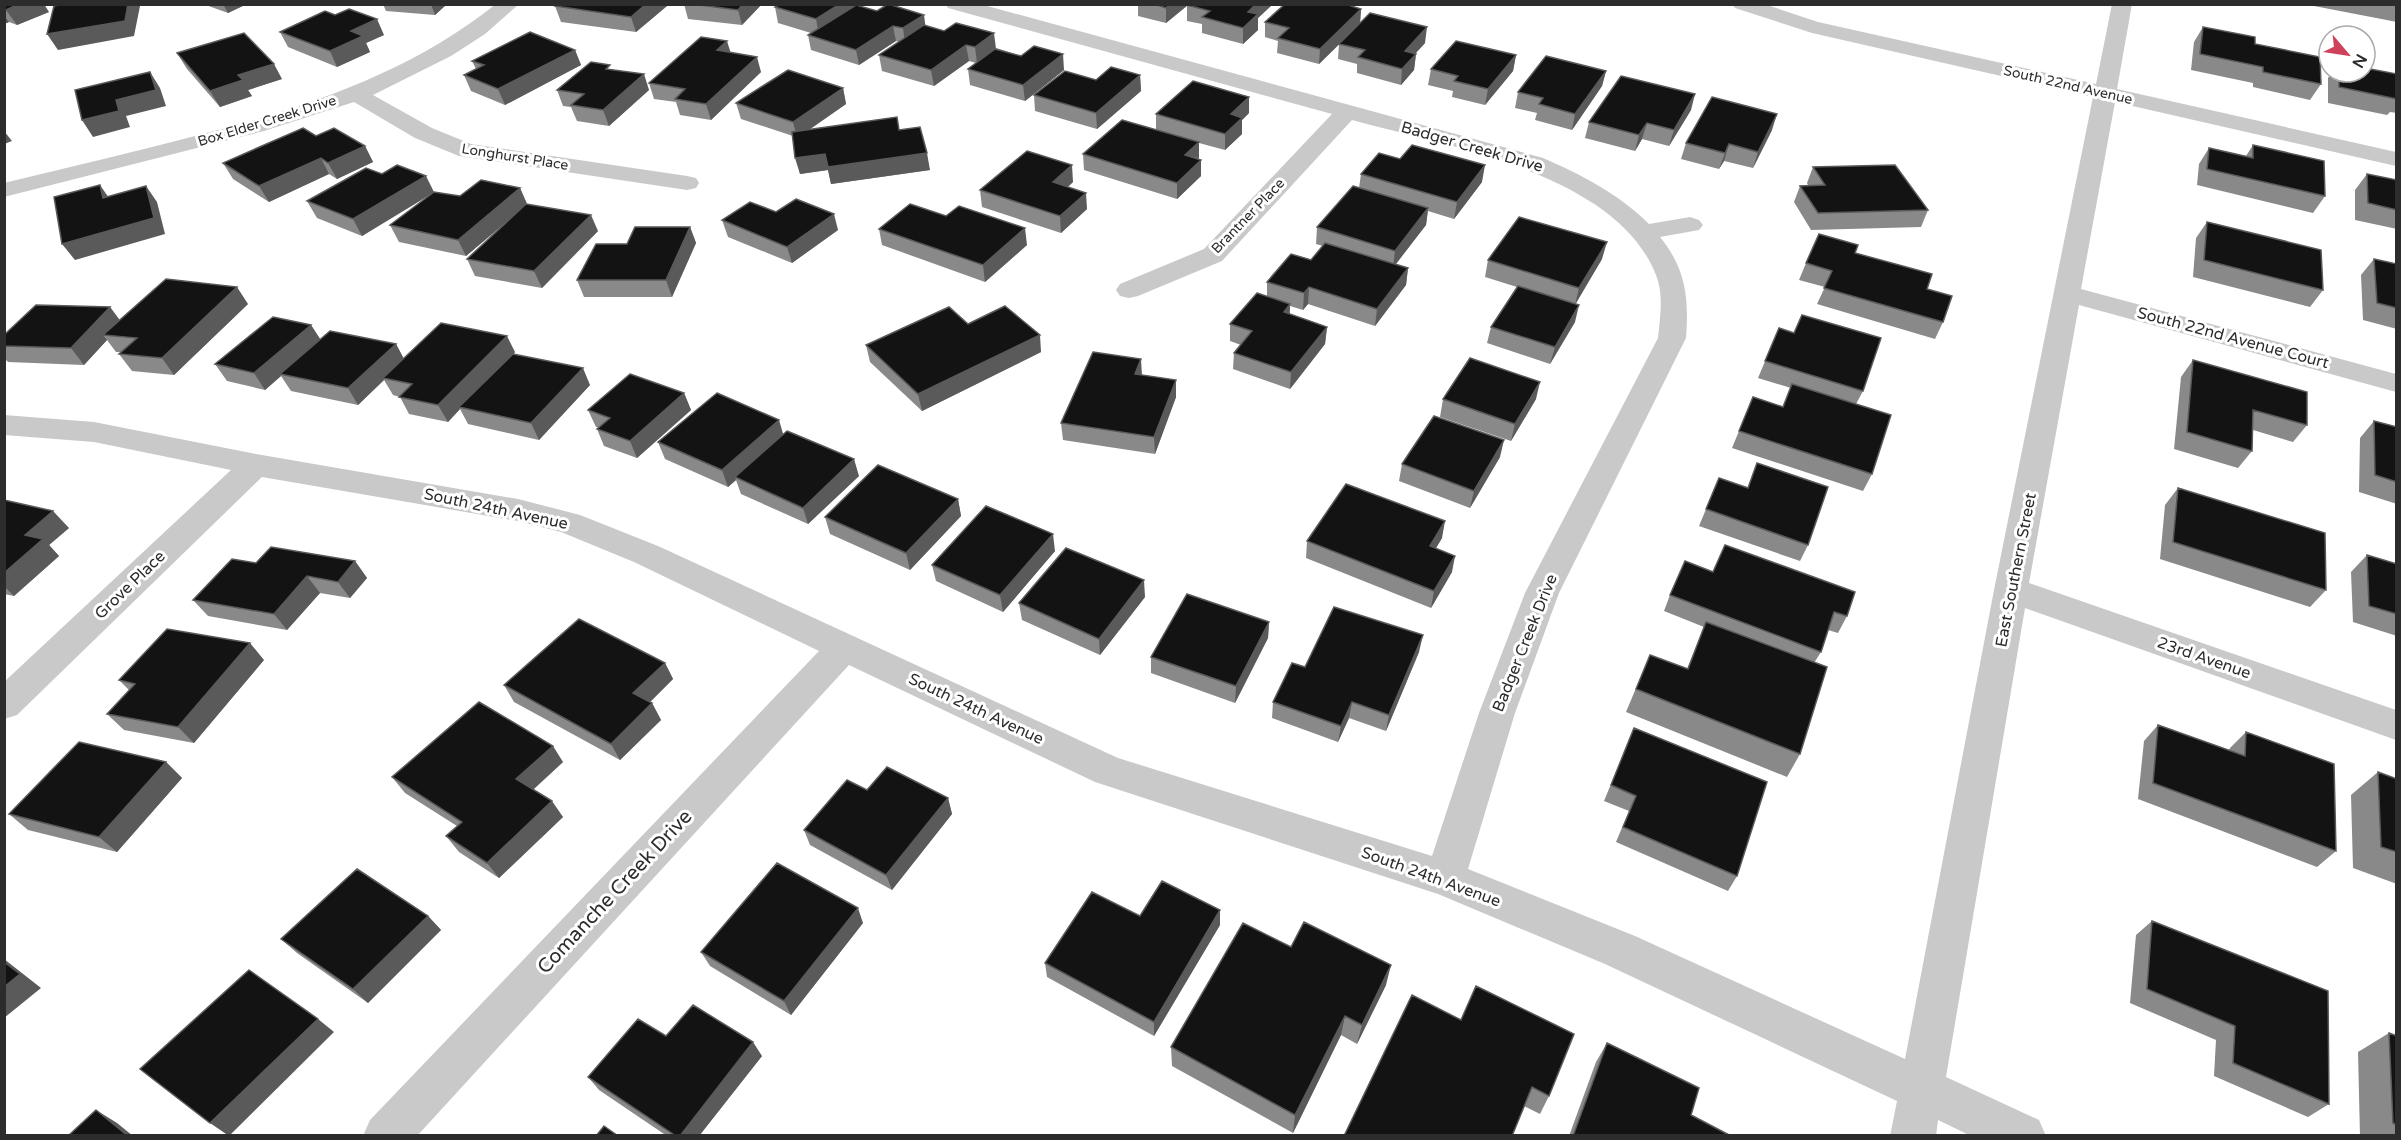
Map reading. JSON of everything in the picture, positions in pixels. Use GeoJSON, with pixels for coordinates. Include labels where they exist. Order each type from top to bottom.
{"type":"FeatureCollection","features":[{"type":"Feature","properties":{"kind":"street","name":"Box Elder Creek Drive"},"geometry":{"type":"LineString","coordinates":[[4,190],[260,126],[355,93],[426,63],[485,25],[508,4]]}},
{"type":"Feature","properties":{"kind":"street","name":"Badger Creek Drive"},"geometry":{"type":"LineString","coordinates":[[955,4],[1535,163],[1593,192],[1617,208],[1644,232],[1661,257],[1673,281],[1676,298],[1677,318],[1672,338],[1542,593],[1497,712],[1445,878]]}},
{"type":"Feature","properties":{"kind":"street","name":"South 22nd Avenue"},"geometry":{"type":"LineString","coordinates":[[1742,4],[1812,27],[2397,159]]}},
{"type":"Feature","properties":{"kind":"street","name":"East Southern Street"},"geometry":{"type":"LineString","coordinates":[[1913,1136],[2011,590],[2107,94],[2122,4]]}},
{"type":"Feature","properties":{"kind":"street","name":"Longhurst Place"},"geometry":{"type":"LineString","coordinates":[[355,93],[415,129],[467,151],[687,183]]}},
{"type":"Feature","properties":{"kind":"street","name":"Brantner Place"},"geometry":{"type":"LineString","coordinates":[[1129,290],[1213,255],[1347,112]]}},
{"type":"Feature","properties":{"kind":"street"},"geometry":{"type":"LineString","coordinates":[[1644,232],[1690,225]]}},
{"type":"Feature","properties":{"kind":"street","name":"South 22nd Avenue Court"},"geometry":{"type":"LineString","coordinates":[[2069,294],[2397,383]]}},
{"type":"Feature","properties":{"kind":"street","name":"South 24th Avenue"},"geometry":{"type":"LineString","coordinates":[[4,425],[94,432],[256,465],[518,510],[569,523],[646,554],[1108,771],[1445,878],[1620,950],[2024,1136]]}},
{"type":"Feature","properties":{"kind":"street","name":"Grove Place"},"geometry":{"type":"LineString","coordinates":[[4,705],[256,465]]}},
{"type":"Feature","properties":{"kind":"street","name":"23rd Avenue"},"geometry":{"type":"LineString","coordinates":[[2011,590],[2397,725]]}},
{"type":"Feature","properties":{"kind":"street","name":"Comanche Creek Drive"},"geometry":{"type":"LineString","coordinates":[[386,1136],[843,648]]}},
{"type":"Feature","properties":{"kind":"building"},"geometry":{"type":"Polygon","coordinates":[[[4,4],[19,4],[6,10],[4,4]]]}},
{"type":"Feature","properties":{"kind":"building"},"geometry":{"type":"Polygon","coordinates":[[[128,4],[125,21],[47,34],[54,6],[128,4]]]}},
{"type":"Feature","properties":{"kind":"building"},"geometry":{"type":"Polygon","coordinates":[[[557,4],[646,4],[631,17],[555,6],[557,4]]]}},
{"type":"Feature","properties":{"kind":"building"},"geometry":{"type":"Polygon","coordinates":[[[692,4],[743,4],[738,10],[692,4]]]}},
{"type":"Feature","properties":{"kind":"building"},"geometry":{"type":"Polygon","coordinates":[[[780,4],[840,4],[816,19],[775,7],[780,4]]]}},
{"type":"Feature","properties":{"kind":"building"},"geometry":{"type":"Polygon","coordinates":[[[888,4],[924,15],[903,28],[893,26],[856,50],[808,35],[856,5],[877,11],[888,4]]]}},
{"type":"Feature","properties":{"kind":"building"},"geometry":{"type":"Polygon","coordinates":[[[1154,4],[1170,4],[1166,8],[1154,4]]]}},
{"type":"Feature","properties":{"kind":"building"},"geometry":{"type":"Polygon","coordinates":[[[1188,4],[1256,4],[1248,12],[1258,14],[1243,28],[1202,17],[1210,11],[1188,4]]]}},
{"type":"Feature","properties":{"kind":"building"},"geometry":{"type":"Polygon","coordinates":[[[1285,4],[1345,4],[1361,9],[1320,49],[1278,38],[1289,28],[1265,22],[1285,4]]]}},
{"type":"Feature","properties":{"kind":"building"},"geometry":{"type":"Polygon","coordinates":[[[349,9],[377,19],[351,31],[363,36],[330,51],[280,32],[325,11],[335,15],[349,9]]]}},
{"type":"Feature","properties":{"kind":"building"},"geometry":{"type":"Polygon","coordinates":[[[1370,13],[1427,27],[1405,51],[1416,54],[1402,69],[1358,57],[1365,50],[1339,44],[1370,13]]]}},
{"type":"Feature","properties":{"kind":"building"},"geometry":{"type":"Polygon","coordinates":[[[956,23],[994,33],[975,47],[966,45],[931,70],[879,55],[924,25],[944,31],[956,23]]]}},
{"type":"Feature","properties":{"kind":"building"},"geometry":{"type":"Polygon","coordinates":[[[2203,27],[2255,37],[2255,44],[2317,56],[2317,83],[2263,72],[2263,67],[2200,54],[2203,27]]]}},
{"type":"Feature","properties":{"kind":"building"},"geometry":{"type":"Polygon","coordinates":[[[530,32],[575,50],[498,89],[464,75],[484,65],[472,61],[530,32]]]}},
{"type":"Feature","properties":{"kind":"building"},"geometry":{"type":"Polygon","coordinates":[[[244,33],[274,64],[238,75],[243,80],[210,91],[177,53],[244,33]]]}},
{"type":"Feature","properties":{"kind":"building"},"geometry":{"type":"Polygon","coordinates":[[[701,37],[727,41],[717,50],[757,57],[706,104],[675,99],[685,89],[649,83],[701,37]]]}},
{"type":"Feature","properties":{"kind":"building"},"geometry":{"type":"Polygon","coordinates":[[[1456,41],[1516,55],[1488,89],[1454,81],[1458,76],[1431,69],[1456,41]]]}},
{"type":"Feature","properties":{"kind":"building"},"geometry":{"type":"Polygon","coordinates":[[[1034,46],[1063,54],[1023,85],[968,69],[995,49],[1021,56],[1034,46]]]}},
{"type":"Feature","properties":{"kind":"building"},"geometry":{"type":"Polygon","coordinates":[[[1546,56],[1606,71],[1575,114],[1539,104],[1543,98],[1518,92],[1546,56]]]}},
{"type":"Feature","properties":{"kind":"building"},"geometry":{"type":"Polygon","coordinates":[[[591,62],[610,65],[606,69],[644,74],[603,110],[571,105],[584,94],[557,90],[591,62]]]}},
{"type":"Feature","properties":{"kind":"building"},"geometry":{"type":"Polygon","coordinates":[[[1111,67],[1140,75],[1096,113],[1034,95],[1065,71],[1096,80],[1111,67]]]}},
{"type":"Feature","properties":{"kind":"building"},"geometry":{"type":"Polygon","coordinates":[[[788,70],[843,88],[793,122],[736,103],[788,70]]]}},
{"type":"Feature","properties":{"kind":"building"},"geometry":{"type":"Polygon","coordinates":[[[2377,70],[2397,74],[2397,99],[2339,87],[2339,84],[2377,84],[2377,70]]]}},
{"type":"Feature","properties":{"kind":"building"},"geometry":{"type":"Polygon","coordinates":[[[150,72],[156,90],[116,100],[119,111],[82,120],[75,90],[150,72]]]}},
{"type":"Feature","properties":{"kind":"building"},"geometry":{"type":"Polygon","coordinates":[[[1621,76],[1695,94],[1674,130],[1647,123],[1639,135],[1589,122],[1621,76]]]}},
{"type":"Feature","properties":{"kind":"building"},"geometry":{"type":"Polygon","coordinates":[[[1193,81],[1249,97],[1231,114],[1242,118],[1225,134],[1156,114],[1193,81]]]}},
{"type":"Feature","properties":{"kind":"building"},"geometry":{"type":"Polygon","coordinates":[[[1712,97],[1777,114],[1758,152],[1729,144],[1725,153],[1686,143],[1712,97]]]}},
{"type":"Feature","properties":{"kind":"building"},"geometry":{"type":"Polygon","coordinates":[[[897,117],[899,130],[920,127],[927,153],[828,167],[825,154],[795,158],[792,132],[897,117]]]}},
{"type":"Feature","properties":{"kind":"building"},"geometry":{"type":"Polygon","coordinates":[[[1122,120],[1199,142],[1185,155],[1201,160],[1177,183],[1083,154],[1122,120]]]}},
{"type":"Feature","properties":{"kind":"building"},"geometry":{"type":"Polygon","coordinates":[[[303,128],[316,136],[334,128],[365,146],[328,163],[321,158],[259,186],[223,163],[303,128]]]}},
{"type":"Feature","properties":{"kind":"building"},"geometry":{"type":"Polygon","coordinates":[[[1412,145],[1485,165],[1457,202],[1361,174],[1379,153],[1400,159],[1412,145]]]}},
{"type":"Feature","properties":{"kind":"building"},"geometry":{"type":"Polygon","coordinates":[[[2253,145],[2324,161],[2325,196],[2207,169],[2209,148],[2253,158],[2253,145]]]}},
{"type":"Feature","properties":{"kind":"building"},"geometry":{"type":"Polygon","coordinates":[[[1027,151],[1072,165],[1053,182],[1086,193],[1060,216],[980,190],[1027,151]]]}},
{"type":"Feature","properties":{"kind":"building"},"geometry":{"type":"Polygon","coordinates":[[[397,165],[426,176],[353,219],[307,201],[366,168],[382,174],[397,165]]]}},
{"type":"Feature","properties":{"kind":"building"},"geometry":{"type":"Polygon","coordinates":[[[1895,165],[1928,210],[1818,213],[1800,186],[1825,185],[1813,167],[1895,165]]]}},
{"type":"Feature","properties":{"kind":"building"},"geometry":{"type":"Polygon","coordinates":[[[2367,174],[2397,180],[2397,210],[2368,203],[2367,174]]]}},
{"type":"Feature","properties":{"kind":"building"},"geometry":{"type":"Polygon","coordinates":[[[481,180],[520,188],[458,240],[390,225],[434,192],[460,196],[481,180]]]}},
{"type":"Feature","properties":{"kind":"building"},"geometry":{"type":"Polygon","coordinates":[[[100,185],[103,198],[146,186],[154,218],[62,244],[54,197],[100,185]]]}},
{"type":"Feature","properties":{"kind":"building"},"geometry":{"type":"Polygon","coordinates":[[[1353,186],[1428,208],[1395,251],[1317,227],[1353,186]]]}},
{"type":"Feature","properties":{"kind":"building"},"geometry":{"type":"Polygon","coordinates":[[[796,199],[834,214],[787,247],[722,220],[750,202],[776,212],[796,199]]]}},
{"type":"Feature","properties":{"kind":"building"},"geometry":{"type":"Polygon","coordinates":[[[526,204],[591,215],[534,271],[467,259],[526,204]]]}},
{"type":"Feature","properties":{"kind":"building"},"geometry":{"type":"Polygon","coordinates":[[[910,204],[946,216],[959,206],[1025,228],[983,265],[879,229],[910,204]]]}},
{"type":"Feature","properties":{"kind":"building"},"geometry":{"type":"Polygon","coordinates":[[[1519,217],[1607,242],[1579,288],[1488,260],[1519,217]]]}},
{"type":"Feature","properties":{"kind":"building"},"geometry":{"type":"Polygon","coordinates":[[[2207,222],[2321,250],[2323,290],[2204,260],[2207,222]]]}},
{"type":"Feature","properties":{"kind":"building"},"geometry":{"type":"Polygon","coordinates":[[[635,227],[690,227],[666,280],[577,280],[596,244],[627,244],[635,227]]]}},
{"type":"Feature","properties":{"kind":"building"},"geometry":{"type":"Polygon","coordinates":[[[1819,234],[1858,245],[1855,253],[1932,274],[1927,289],[1952,296],[1943,322],[1824,288],[1832,271],[1806,263],[1819,234]]]}},
{"type":"Feature","properties":{"kind":"building"},"geometry":{"type":"Polygon","coordinates":[[[1325,243],[1408,268],[1377,309],[1309,287],[1304,293],[1267,282],[1291,254],[1311,260],[1325,243]]]}},
{"type":"Feature","properties":{"kind":"building"},"geometry":{"type":"Polygon","coordinates":[[[2374,259],[2397,264],[2397,308],[2377,303],[2374,259]]]}},
{"type":"Feature","properties":{"kind":"building"},"geometry":{"type":"Polygon","coordinates":[[[166,279],[237,287],[162,358],[119,354],[137,338],[103,335],[166,279]]]}},
{"type":"Feature","properties":{"kind":"building"},"geometry":{"type":"Polygon","coordinates":[[[1518,286],[1579,305],[1555,347],[1491,327],[1518,286]]]}},
{"type":"Feature","properties":{"kind":"building"},"geometry":{"type":"Polygon","coordinates":[[[1257,293],[1290,304],[1284,312],[1327,327],[1291,372],[1234,353],[1252,331],[1230,324],[1257,293]]]}},
{"type":"Feature","properties":{"kind":"building"},"geometry":{"type":"Polygon","coordinates":[[[36,305],[110,307],[71,348],[4,346],[4,335],[36,305]]]}},
{"type":"Feature","properties":{"kind":"building"},"geometry":{"type":"Polygon","coordinates":[[[1005,306],[1040,335],[918,394],[866,345],[949,307],[968,324],[1005,306]]]}},
{"type":"Feature","properties":{"kind":"building"},"geometry":{"type":"Polygon","coordinates":[[[1802,315],[1881,338],[1863,391],[1765,361],[1779,328],[1794,333],[1802,315]]]}},
{"type":"Feature","properties":{"kind":"building"},"geometry":{"type":"Polygon","coordinates":[[[273,317],[311,325],[254,373],[215,364],[273,317]]]}},
{"type":"Feature","properties":{"kind":"building"},"geometry":{"type":"Polygon","coordinates":[[[441,323],[507,336],[438,405],[399,397],[412,384],[383,378],[441,323]]]}},
{"type":"Feature","properties":{"kind":"building"},"geometry":{"type":"Polygon","coordinates":[[[330,331],[396,344],[348,388],[280,374],[330,331]]]}},
{"type":"Feature","properties":{"kind":"building"},"geometry":{"type":"Polygon","coordinates":[[[1093,352],[1141,359],[1135,374],[1176,380],[1154,437],[1061,423],[1093,352]]]}},
{"type":"Feature","properties":{"kind":"building"},"geometry":{"type":"Polygon","coordinates":[[[513,354],[583,368],[531,423],[459,407],[513,354]]]}},
{"type":"Feature","properties":{"kind":"building"},"geometry":{"type":"Polygon","coordinates":[[[1470,358],[1540,382],[1515,424],[1443,399],[1470,358]]]}},
{"type":"Feature","properties":{"kind":"building"},"geometry":{"type":"Polygon","coordinates":[[[2193,360],[2307,392],[2307,425],[2253,410],[2252,451],[2187,432],[2193,360]]]}},
{"type":"Feature","properties":{"kind":"building"},"geometry":{"type":"Polygon","coordinates":[[[630,374],[684,393],[630,441],[597,429],[610,418],[588,410],[630,374]]]}},
{"type":"Feature","properties":{"kind":"building"},"geometry":{"type":"Polygon","coordinates":[[[1792,384],[1891,415],[1872,474],[1739,431],[1753,397],[1783,407],[1792,384]]]}},
{"type":"Feature","properties":{"kind":"building"},"geometry":{"type":"Polygon","coordinates":[[[717,393],[779,420],[722,470],[658,442],[717,393]]]}},
{"type":"Feature","properties":{"kind":"building"},"geometry":{"type":"Polygon","coordinates":[[[1434,416],[1504,440],[1474,491],[1402,464],[1434,416]]]}},
{"type":"Feature","properties":{"kind":"building"},"geometry":{"type":"Polygon","coordinates":[[[2374,421],[2397,427],[2397,482],[2375,475],[2374,421]]]}},
{"type":"Feature","properties":{"kind":"building"},"geometry":{"type":"Polygon","coordinates":[[[787,431],[854,459],[803,508],[735,477],[787,431]]]}},
{"type":"Feature","properties":{"kind":"building"},"geometry":{"type":"Polygon","coordinates":[[[1757,463],[1828,487],[1808,545],[1706,509],[1719,478],[1748,488],[1757,463]]]}},
{"type":"Feature","properties":{"kind":"building"},"geometry":{"type":"Polygon","coordinates":[[[878,465],[958,499],[906,553],[825,517],[878,465]]]}},
{"type":"Feature","properties":{"kind":"building"},"geometry":{"type":"Polygon","coordinates":[[[1346,484],[1445,521],[1430,546],[1455,556],[1434,591],[1307,541],[1346,484]]]}},
{"type":"Feature","properties":{"kind":"building"},"geometry":{"type":"Polygon","coordinates":[[[2178,488],[2325,533],[2326,590],[2173,542],[2178,488]]]}},
{"type":"Feature","properties":{"kind":"building"},"geometry":{"type":"Polygon","coordinates":[[[4,500],[53,511],[25,535],[43,539],[4,573],[4,500]]]}},
{"type":"Feature","properties":{"kind":"building"},"geometry":{"type":"Polygon","coordinates":[[[986,506],[1053,534],[1000,595],[932,565],[986,506]]]}},
{"type":"Feature","properties":{"kind":"building"},"geometry":{"type":"Polygon","coordinates":[[[1725,545],[1855,592],[1847,616],[1834,612],[1821,652],[1670,595],[1685,561],[1713,572],[1725,545]]]}},
{"type":"Feature","properties":{"kind":"building"},"geometry":{"type":"Polygon","coordinates":[[[271,547],[355,561],[338,582],[307,576],[274,614],[193,600],[232,559],[256,563],[271,547]]]}},
{"type":"Feature","properties":{"kind":"building"},"geometry":{"type":"Polygon","coordinates":[[[1066,548],[1144,580],[1099,639],[1019,603],[1066,548]]]}},
{"type":"Feature","properties":{"kind":"building"},"geometry":{"type":"Polygon","coordinates":[[[2367,555],[2397,564],[2397,614],[2369,606],[2367,555]]]}},
{"type":"Feature","properties":{"kind":"building"},"geometry":{"type":"Polygon","coordinates":[[[1187,594],[1269,622],[1236,686],[1151,657],[1187,594]]]}},
{"type":"Feature","properties":{"kind":"building"},"geometry":{"type":"Polygon","coordinates":[[[1334,607],[1423,635],[1389,715],[1352,702],[1341,726],[1273,702],[1292,663],[1305,667],[1334,607]]]}},
{"type":"Feature","properties":{"kind":"building"},"geometry":{"type":"Polygon","coordinates":[[[579,619],[665,663],[633,693],[652,703],[611,744],[504,685],[579,619]]]}},
{"type":"Feature","properties":{"kind":"building"},"geometry":{"type":"Polygon","coordinates":[[[1706,622],[1827,667],[1800,754],[1636,689],[1650,655],[1688,669],[1706,622]]]}},
{"type":"Feature","properties":{"kind":"building"},"geometry":{"type":"Polygon","coordinates":[[[167,629],[250,643],[178,727],[107,714],[135,684],[119,680],[167,629]]]}},
{"type":"Feature","properties":{"kind":"building"},"geometry":{"type":"Polygon","coordinates":[[[479,702],[553,746],[516,779],[552,801],[487,863],[446,836],[462,822],[392,777],[479,702]]]}},
{"type":"Feature","properties":{"kind":"building"},"geometry":{"type":"Polygon","coordinates":[[[2158,725],[2245,756],[2246,732],[2334,764],[2336,851],[2153,783],[2158,725]]]}},
{"type":"Feature","properties":{"kind":"building"},"geometry":{"type":"Polygon","coordinates":[[[1634,728],[1767,782],[1737,876],[1623,827],[1636,796],[1611,785],[1634,728]]]}},
{"type":"Feature","properties":{"kind":"building"},"geometry":{"type":"Polygon","coordinates":[[[79,742],[166,762],[99,837],[9,814],[79,742]]]}},
{"type":"Feature","properties":{"kind":"building"},"geometry":{"type":"Polygon","coordinates":[[[887,767],[948,798],[886,875],[804,830],[847,780],[867,790],[887,767]]]}},
{"type":"Feature","properties":{"kind":"building"},"geometry":{"type":"Polygon","coordinates":[[[2378,772],[2397,779],[2397,852],[2381,847],[2378,772]]]}},
{"type":"Feature","properties":{"kind":"building"},"geometry":{"type":"Polygon","coordinates":[[[777,863],[858,908],[784,1001],[701,952],[777,863]]]}},
{"type":"Feature","properties":{"kind":"building"},"geometry":{"type":"Polygon","coordinates":[[[357,869],[428,916],[353,989],[281,939],[357,869]]]}},
{"type":"Feature","properties":{"kind":"building"},"geometry":{"type":"Polygon","coordinates":[[[1162,881],[1220,910],[1154,1022],[1045,963],[1092,892],[1140,916],[1162,881]]]}},
{"type":"Feature","properties":{"kind":"building"},"geometry":{"type":"Polygon","coordinates":[[[2152,921],[2328,991],[2329,1104],[2233,1063],[2235,1026],[2147,989],[2152,921]]]}},
{"type":"Feature","properties":{"kind":"building"},"geometry":{"type":"Polygon","coordinates":[[[1304,922],[1391,965],[1362,1025],[1345,1016],[1295,1115],[1171,1047],[1243,923],[1291,947],[1304,922]]]}},
{"type":"Feature","properties":{"kind":"building"},"geometry":{"type":"Polygon","coordinates":[[[4,962],[20,974],[4,987],[4,962]]]}},
{"type":"Feature","properties":{"kind":"building"},"geometry":{"type":"Polygon","coordinates":[[[249,970],[318,1019],[210,1123],[140,1069],[249,970]]]}},
{"type":"Feature","properties":{"kind":"building"},"geometry":{"type":"Polygon","coordinates":[[[1476,986],[1574,1034],[1549,1096],[1532,1087],[1512,1136],[1344,1136],[1412,995],[1461,1020],[1476,986]]]}},
{"type":"Feature","properties":{"kind":"building"},"geometry":{"type":"Polygon","coordinates":[[[693,1005],[753,1042],[680,1136],[676,1136],[588,1077],[638,1019],[666,1036],[693,1005]]]}},
{"type":"Feature","properties":{"kind":"building"},"geometry":{"type":"Polygon","coordinates":[[[2389,1033],[2397,1036],[2397,1125],[2393,1123],[2389,1033]]]}},
{"type":"Feature","properties":{"kind":"building"},"geometry":{"type":"Polygon","coordinates":[[[1607,1043],[1699,1088],[1691,1115],[1731,1136],[1573,1136],[1607,1043]]]}},
{"type":"Feature","properties":{"kind":"building"},"geometry":{"type":"Polygon","coordinates":[[[96,1110],[128,1136],[68,1136],[96,1110]]]}},
{"type":"Feature","properties":{"kind":"building"},"geometry":{"type":"Polygon","coordinates":[[[604,1126],[618,1136],[596,1136],[604,1126]]]}}]}
